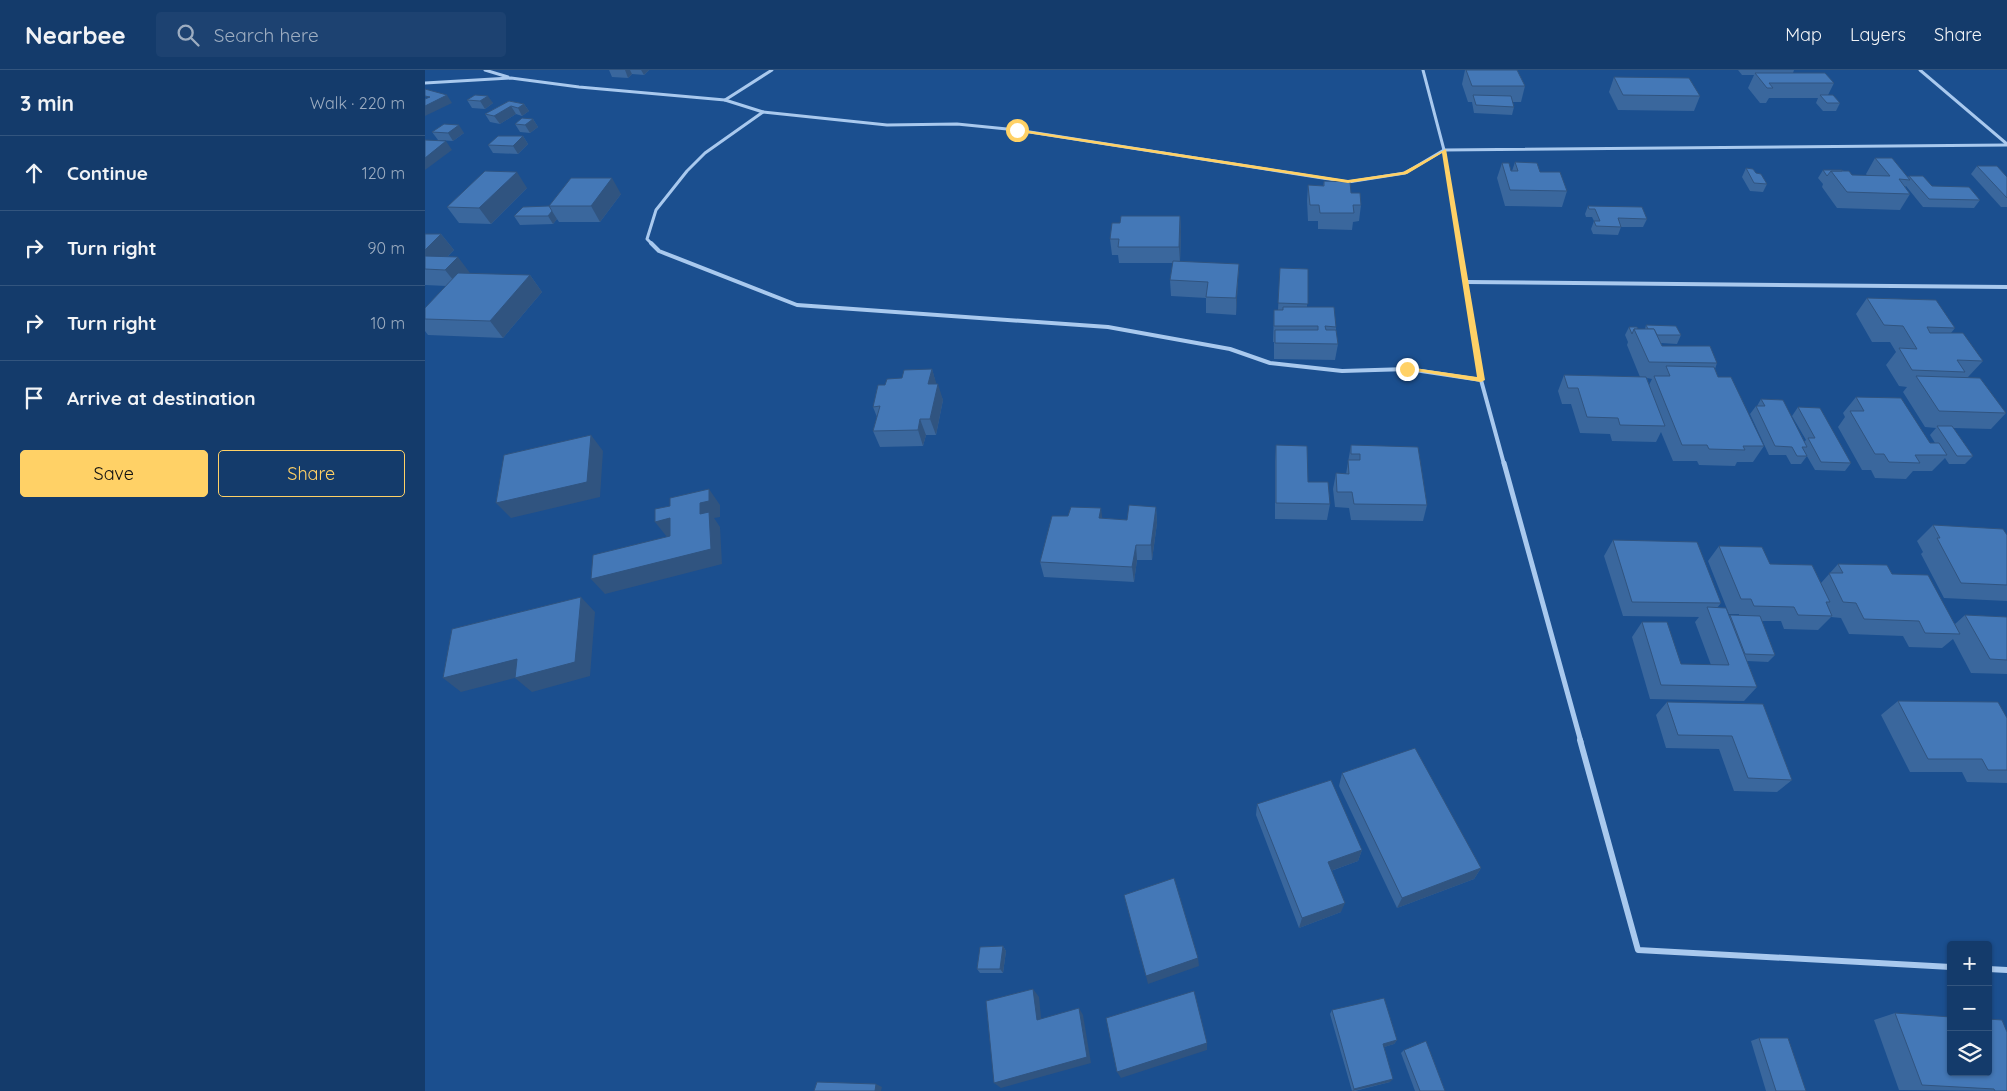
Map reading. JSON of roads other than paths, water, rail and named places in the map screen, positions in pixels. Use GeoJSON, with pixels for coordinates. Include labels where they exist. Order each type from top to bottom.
{"type":"FeatureCollection","features":[{"type":"Feature","properties":{"kind":"street"},"geometry":{"type":"LineString","coordinates":[[485,70],[511,78],[579,87],[725,100],[763,112],[887,125],[957,124],[1017,130],[1348,182],[1405,173],[1444,150],[2007,144]]}},
{"type":"Feature","properties":{"kind":"street"},"geometry":{"type":"LineString","coordinates":[[725,100],[773,70]]}},
{"type":"Feature","properties":{"kind":"street"},"geometry":{"type":"LineString","coordinates":[[1423,70],[1444,150],[1481,380],[1638,950],[1947,967]]}},
{"type":"Feature","properties":{"kind":"street"},"geometry":{"type":"LineString","coordinates":[[1920,70],[2007,144]]}},
{"type":"Feature","properties":{"kind":"street"},"geometry":{"type":"LineString","coordinates":[[425,83],[511,78]]}},
{"type":"Feature","properties":{"kind":"street"},"geometry":{"type":"LineString","coordinates":[[763,112],[705,153],[687,171],[657,210],[647,239],[659,251],[797,305],[1108,327],[1230,349],[1270,364],[1342,371],[1407,369],[1481,380]]}},
{"type":"Feature","properties":{"kind":"street"},"geometry":{"type":"LineString","coordinates":[[1466,282],[2007,287]]}},
{"type":"Feature","properties":{"kind":"street"},"geometry":{"type":"LineString","coordinates":[[1992,969],[2007,970]]}}]}
